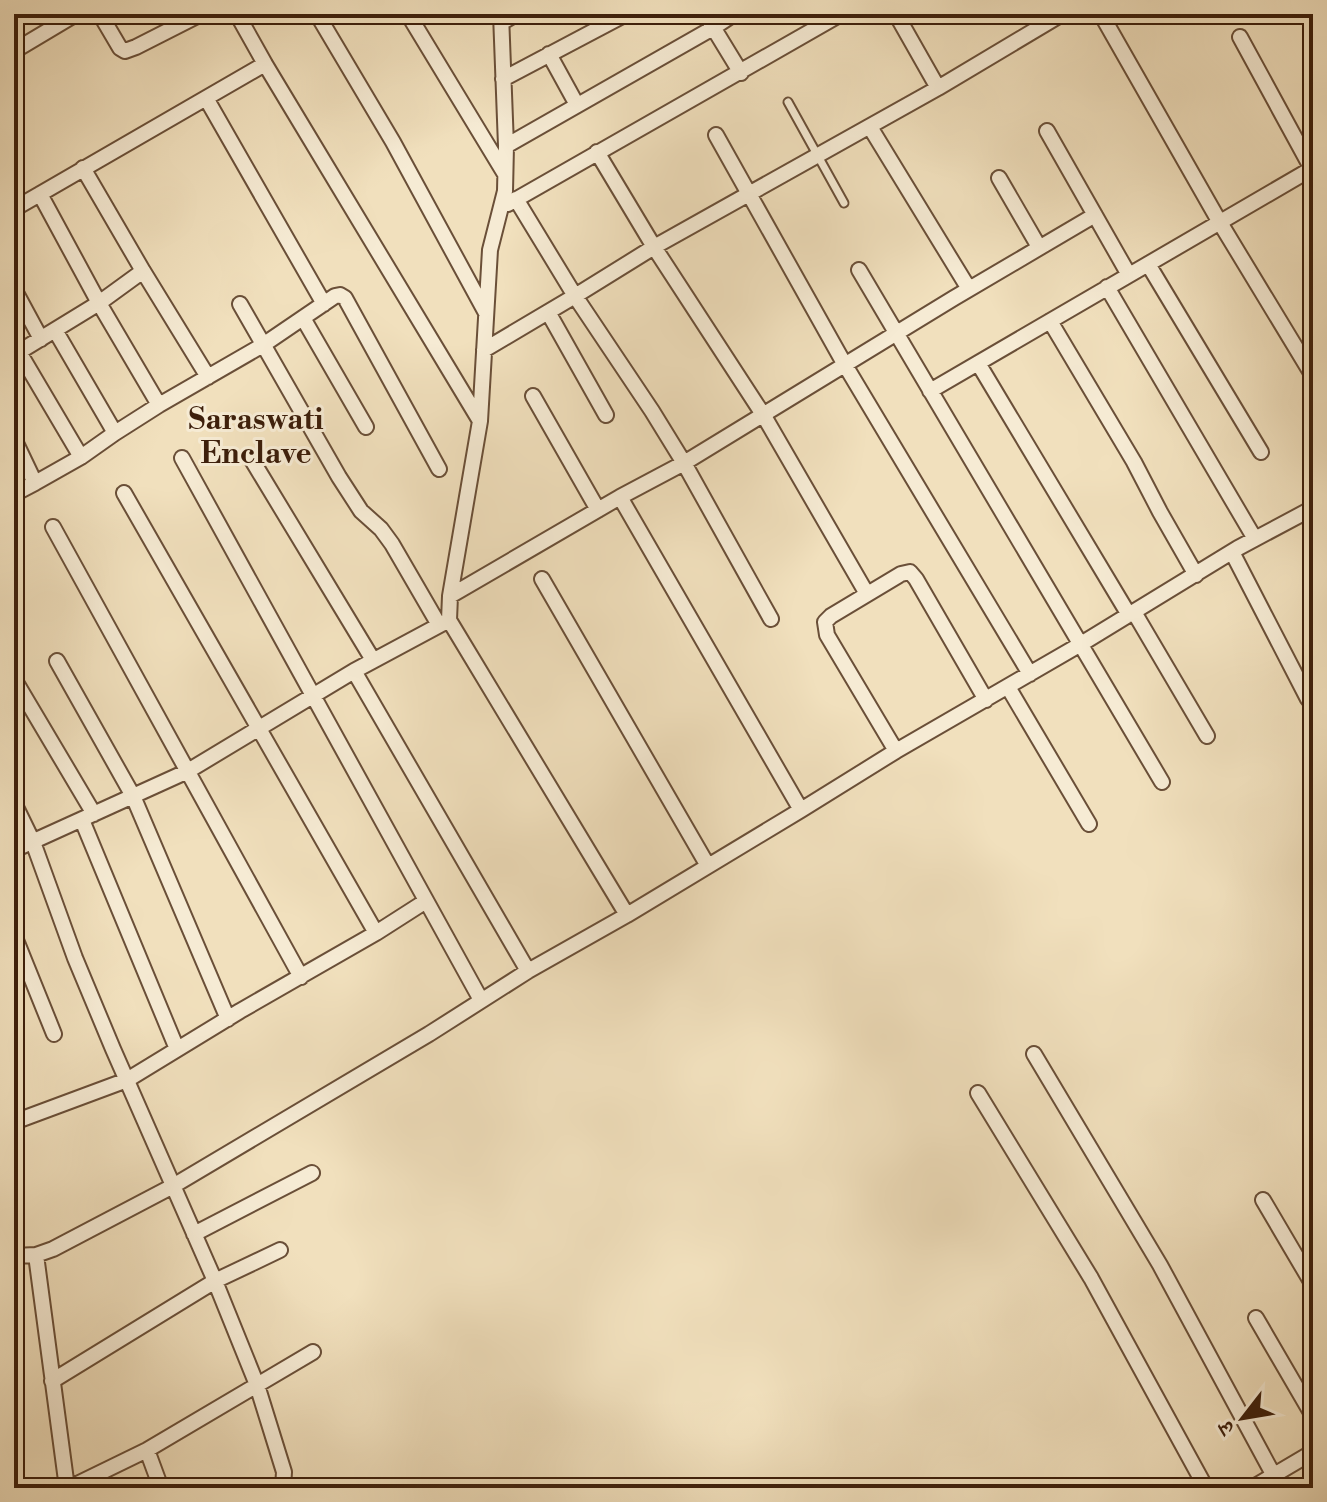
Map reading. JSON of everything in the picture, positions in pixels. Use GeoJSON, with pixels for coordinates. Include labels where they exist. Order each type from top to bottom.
{"type":"FeatureCollection","features":[{"type":"Feature","properties":{"kind":"street"},"geometry":{"type":"LineString","coordinates":[[14,51],[76,14]]}},
{"type":"Feature","properties":{"kind":"street"},"geometry":{"type":"LineString","coordinates":[[100,14],[125,51],[201,14]]}},
{"type":"Feature","properties":{"kind":"street"},"geometry":{"type":"LineString","coordinates":[[237,14],[480,421]]}},
{"type":"Feature","properties":{"kind":"street"},"geometry":{"type":"LineString","coordinates":[[317,14],[393,142],[486,313]]}},
{"type":"Feature","properties":{"kind":"street"},"geometry":{"type":"LineString","coordinates":[[408,14],[506,175]]}},
{"type":"Feature","properties":{"kind":"street"},"geometry":{"type":"LineString","coordinates":[[14,850],[188,771],[312,695],[444,622],[480,421],[490,250],[505,191],[501,18],[516,14]]}},
{"type":"Feature","properties":{"kind":"street"},"geometry":{"type":"LineString","coordinates":[[503,79],[626,14]]}},
{"type":"Feature","properties":{"kind":"street"},"geometry":{"type":"LineString","coordinates":[[705,14],[741,73]]}},
{"type":"Feature","properties":{"kind":"street"},"geometry":{"type":"LineString","coordinates":[[506,146],[734,14]]}},
{"type":"Feature","properties":{"kind":"street"},"geometry":{"type":"LineString","coordinates":[[501,208],[841,14]]}},
{"type":"Feature","properties":{"kind":"street"},"geometry":{"type":"LineString","coordinates":[[896,14],[938,88]]}},
{"type":"Feature","properties":{"kind":"street"},"geometry":{"type":"LineString","coordinates":[[484,350],[654,247],[870,127],[1062,14]]}},
{"type":"Feature","properties":{"kind":"street"},"geometry":{"type":"LineString","coordinates":[[1101,14],[1219,221],[1313,376]]}},
{"type":"Feature","properties":{"kind":"street"},"geometry":{"type":"LineString","coordinates":[[930,391],[1312,169],[1240,37]]}},
{"type":"Feature","properties":{"kind":"street"},"geometry":{"type":"LineString","coordinates":[[549,54],[577,105]]}},
{"type":"Feature","properties":{"kind":"street"},"geometry":{"type":"LineString","coordinates":[[14,209],[265,64]]}},
{"type":"Feature","properties":{"kind":"street"},"geometry":{"type":"LineString","coordinates":[[206,98],[324,304]]}},
{"type":"Feature","properties":{"kind":"street"},"geometry":{"type":"LineString","coordinates":[[870,127],[969,289]]}},
{"type":"Feature","properties":{"kind":"street"},"geometry":{"type":"LineString","coordinates":[[1047,131],[1129,275]]}},
{"type":"Feature","properties":{"kind":"street"},"geometry":{"type":"LineString","coordinates":[[716,135],[845,365],[1030,674]]}},
{"type":"Feature","properties":{"kind":"street"},"geometry":{"type":"LineString","coordinates":[[597,152],[654,247],[764,416],[867,594]]}},
{"type":"Feature","properties":{"kind":"street"},"geometry":{"type":"LineString","coordinates":[[83,168],[208,377]]}},
{"type":"Feature","properties":{"kind":"street"},"geometry":{"type":"LineString","coordinates":[[999,178],[1039,247]]}},
{"type":"Feature","properties":{"kind":"street"},"geometry":{"type":"LineString","coordinates":[[40,194],[159,405]]}},
{"type":"Feature","properties":{"kind":"street"},"geometry":{"type":"LineString","coordinates":[[516,199],[684,463],[771,619]]}},
{"type":"Feature","properties":{"kind":"street"},"geometry":{"type":"LineString","coordinates":[[450,596],[764,416],[896,333],[1095,215]]}},
{"type":"Feature","properties":{"kind":"street"},"geometry":{"type":"LineString","coordinates":[[1148,264],[1261,452]]}},
{"type":"Feature","properties":{"kind":"street"},"geometry":{"type":"LineString","coordinates":[[859,270],[1162,782]]}},
{"type":"Feature","properties":{"kind":"street"},"geometry":{"type":"LineString","coordinates":[[81,457],[16,354],[99,303],[143,271]]}},
{"type":"Feature","properties":{"kind":"street"},"geometry":{"type":"LineString","coordinates":[[1107,287],[1255,539]]}},
{"type":"Feature","properties":{"kind":"street"},"geometry":{"type":"LineString","coordinates":[[14,289],[41,339]]}},
{"type":"Feature","properties":{"kind":"street"},"geometry":{"type":"LineString","coordinates":[[14,494],[81,457],[159,405],[263,345],[340,295],[345,298],[439,469]]}},
{"type":"Feature","properties":{"kind":"street"},"geometry":{"type":"LineString","coordinates":[[240,304],[346,488],[361,511],[392,544],[444,622],[627,915]]}},
{"type":"Feature","properties":{"kind":"street"},"geometry":{"type":"LineString","coordinates":[[548,312],[606,415]]}},
{"type":"Feature","properties":{"kind":"street"},"geometry":{"type":"LineString","coordinates":[[303,318],[366,427]]}},
{"type":"Feature","properties":{"kind":"street"},"geometry":{"type":"LineString","coordinates":[[1050,321],[1127,450],[1196,575]]}},
{"type":"Feature","properties":{"kind":"street"},"geometry":{"type":"LineString","coordinates":[[55,330],[115,433]]}},
{"type":"Feature","properties":{"kind":"street"},"geometry":{"type":"LineString","coordinates":[[978,363],[1207,736]]}},
{"type":"Feature","properties":{"kind":"street"},"geometry":{"type":"LineString","coordinates":[[533,396],[598,510]]}},
{"type":"Feature","properties":{"kind":"street"},"geometry":{"type":"LineString","coordinates":[[14,439],[35,483]]}},
{"type":"Feature","properties":{"kind":"street"},"geometry":{"type":"LineString","coordinates":[[182,458],[481,1000]]}},
{"type":"Feature","properties":{"kind":"street"},"geometry":{"type":"LineString","coordinates":[[252,460],[373,660]]}},
{"type":"Feature","properties":{"kind":"street"},"geometry":{"type":"LineString","coordinates":[[124,493],[376,933]]}},
{"type":"Feature","properties":{"kind":"street"},"geometry":{"type":"LineString","coordinates":[[620,497],[801,810]]}},
{"type":"Feature","properties":{"kind":"street"},"geometry":{"type":"LineString","coordinates":[[14,1256],[36,1255],[53,1249],[173,1186],[896,751],[1232,552],[1313,508]]}},
{"type":"Feature","properties":{"kind":"street"},"geometry":{"type":"LineString","coordinates":[[53,527],[301,977]]}},
{"type":"Feature","properties":{"kind":"street"},"geometry":{"type":"LineString","coordinates":[[1232,552],[1308,699]]}},
{"type":"Feature","properties":{"kind":"street"},"geometry":{"type":"LineString","coordinates":[[896,751],[824,627],[831,616],[901,574],[910,572],[916,579],[986,700]]}},
{"type":"Feature","properties":{"kind":"street"},"geometry":{"type":"LineString","coordinates":[[542,579],[708,866]]}},
{"type":"Feature","properties":{"kind":"street"},"geometry":{"type":"LineString","coordinates":[[57,661],[133,796],[228,1019]]}},
{"type":"Feature","properties":{"kind":"street"},"geometry":{"type":"LineString","coordinates":[[354,671],[528,971]]}},
{"type":"Feature","properties":{"kind":"street"},"geometry":{"type":"LineString","coordinates":[[14,679],[88,817],[177,1049]]}},
{"type":"Feature","properties":{"kind":"street"},"geometry":{"type":"LineString","coordinates":[[1008,687],[1089,824]]}},
{"type":"Feature","properties":{"kind":"street"},"geometry":{"type":"LineString","coordinates":[[14,803],[33,842],[75,958],[257,1385],[284,1472],[283,1488]]}},
{"type":"Feature","properties":{"kind":"street"},"geometry":{"type":"LineString","coordinates":[[14,1122],[127,1080],[426,901]]}},
{"type":"Feature","properties":{"kind":"street"},"geometry":{"type":"LineString","coordinates":[[14,935],[54,1034]]}},
{"type":"Feature","properties":{"kind":"street"},"geometry":{"type":"LineString","coordinates":[[1034,1054],[1160,1265],[1271,1481]]}},
{"type":"Feature","properties":{"kind":"street"},"geometry":{"type":"LineString","coordinates":[[978,1093],[1091,1278],[1206,1488]]}},
{"type":"Feature","properties":{"kind":"street"},"geometry":{"type":"LineString","coordinates":[[194,1234],[312,1173]]}},
{"type":"Feature","properties":{"kind":"street"},"geometry":{"type":"LineString","coordinates":[[1263,1200],[1313,1285]]}},
{"type":"Feature","properties":{"kind":"street"},"geometry":{"type":"LineString","coordinates":[[52,1381],[215,1281],[280,1250]]}},
{"type":"Feature","properties":{"kind":"street"},"geometry":{"type":"LineString","coordinates":[[36,1255],[68,1488],[147,1450],[313,1352]]}},
{"type":"Feature","properties":{"kind":"street"},"geometry":{"type":"LineString","coordinates":[[1256,1318],[1313,1416]]}},
{"type":"Feature","properties":{"kind":"street"},"geometry":{"type":"LineString","coordinates":[[147,1450],[161,1488]]}},
{"type":"Feature","properties":{"kind":"street"},"geometry":{"type":"LineString","coordinates":[[1252,1488],[1271,1481],[1313,1452]]}},
{"type":"Feature","properties":{"kind":"lane"},"geometry":{"type":"LineString","coordinates":[[788,102],[844,203]]}},
{"type":"Feature","properties":{"kind":"district","name":"Saraswati Enclave"},"geometry":{"type":"Point","coordinates":[256,436]}}]}
